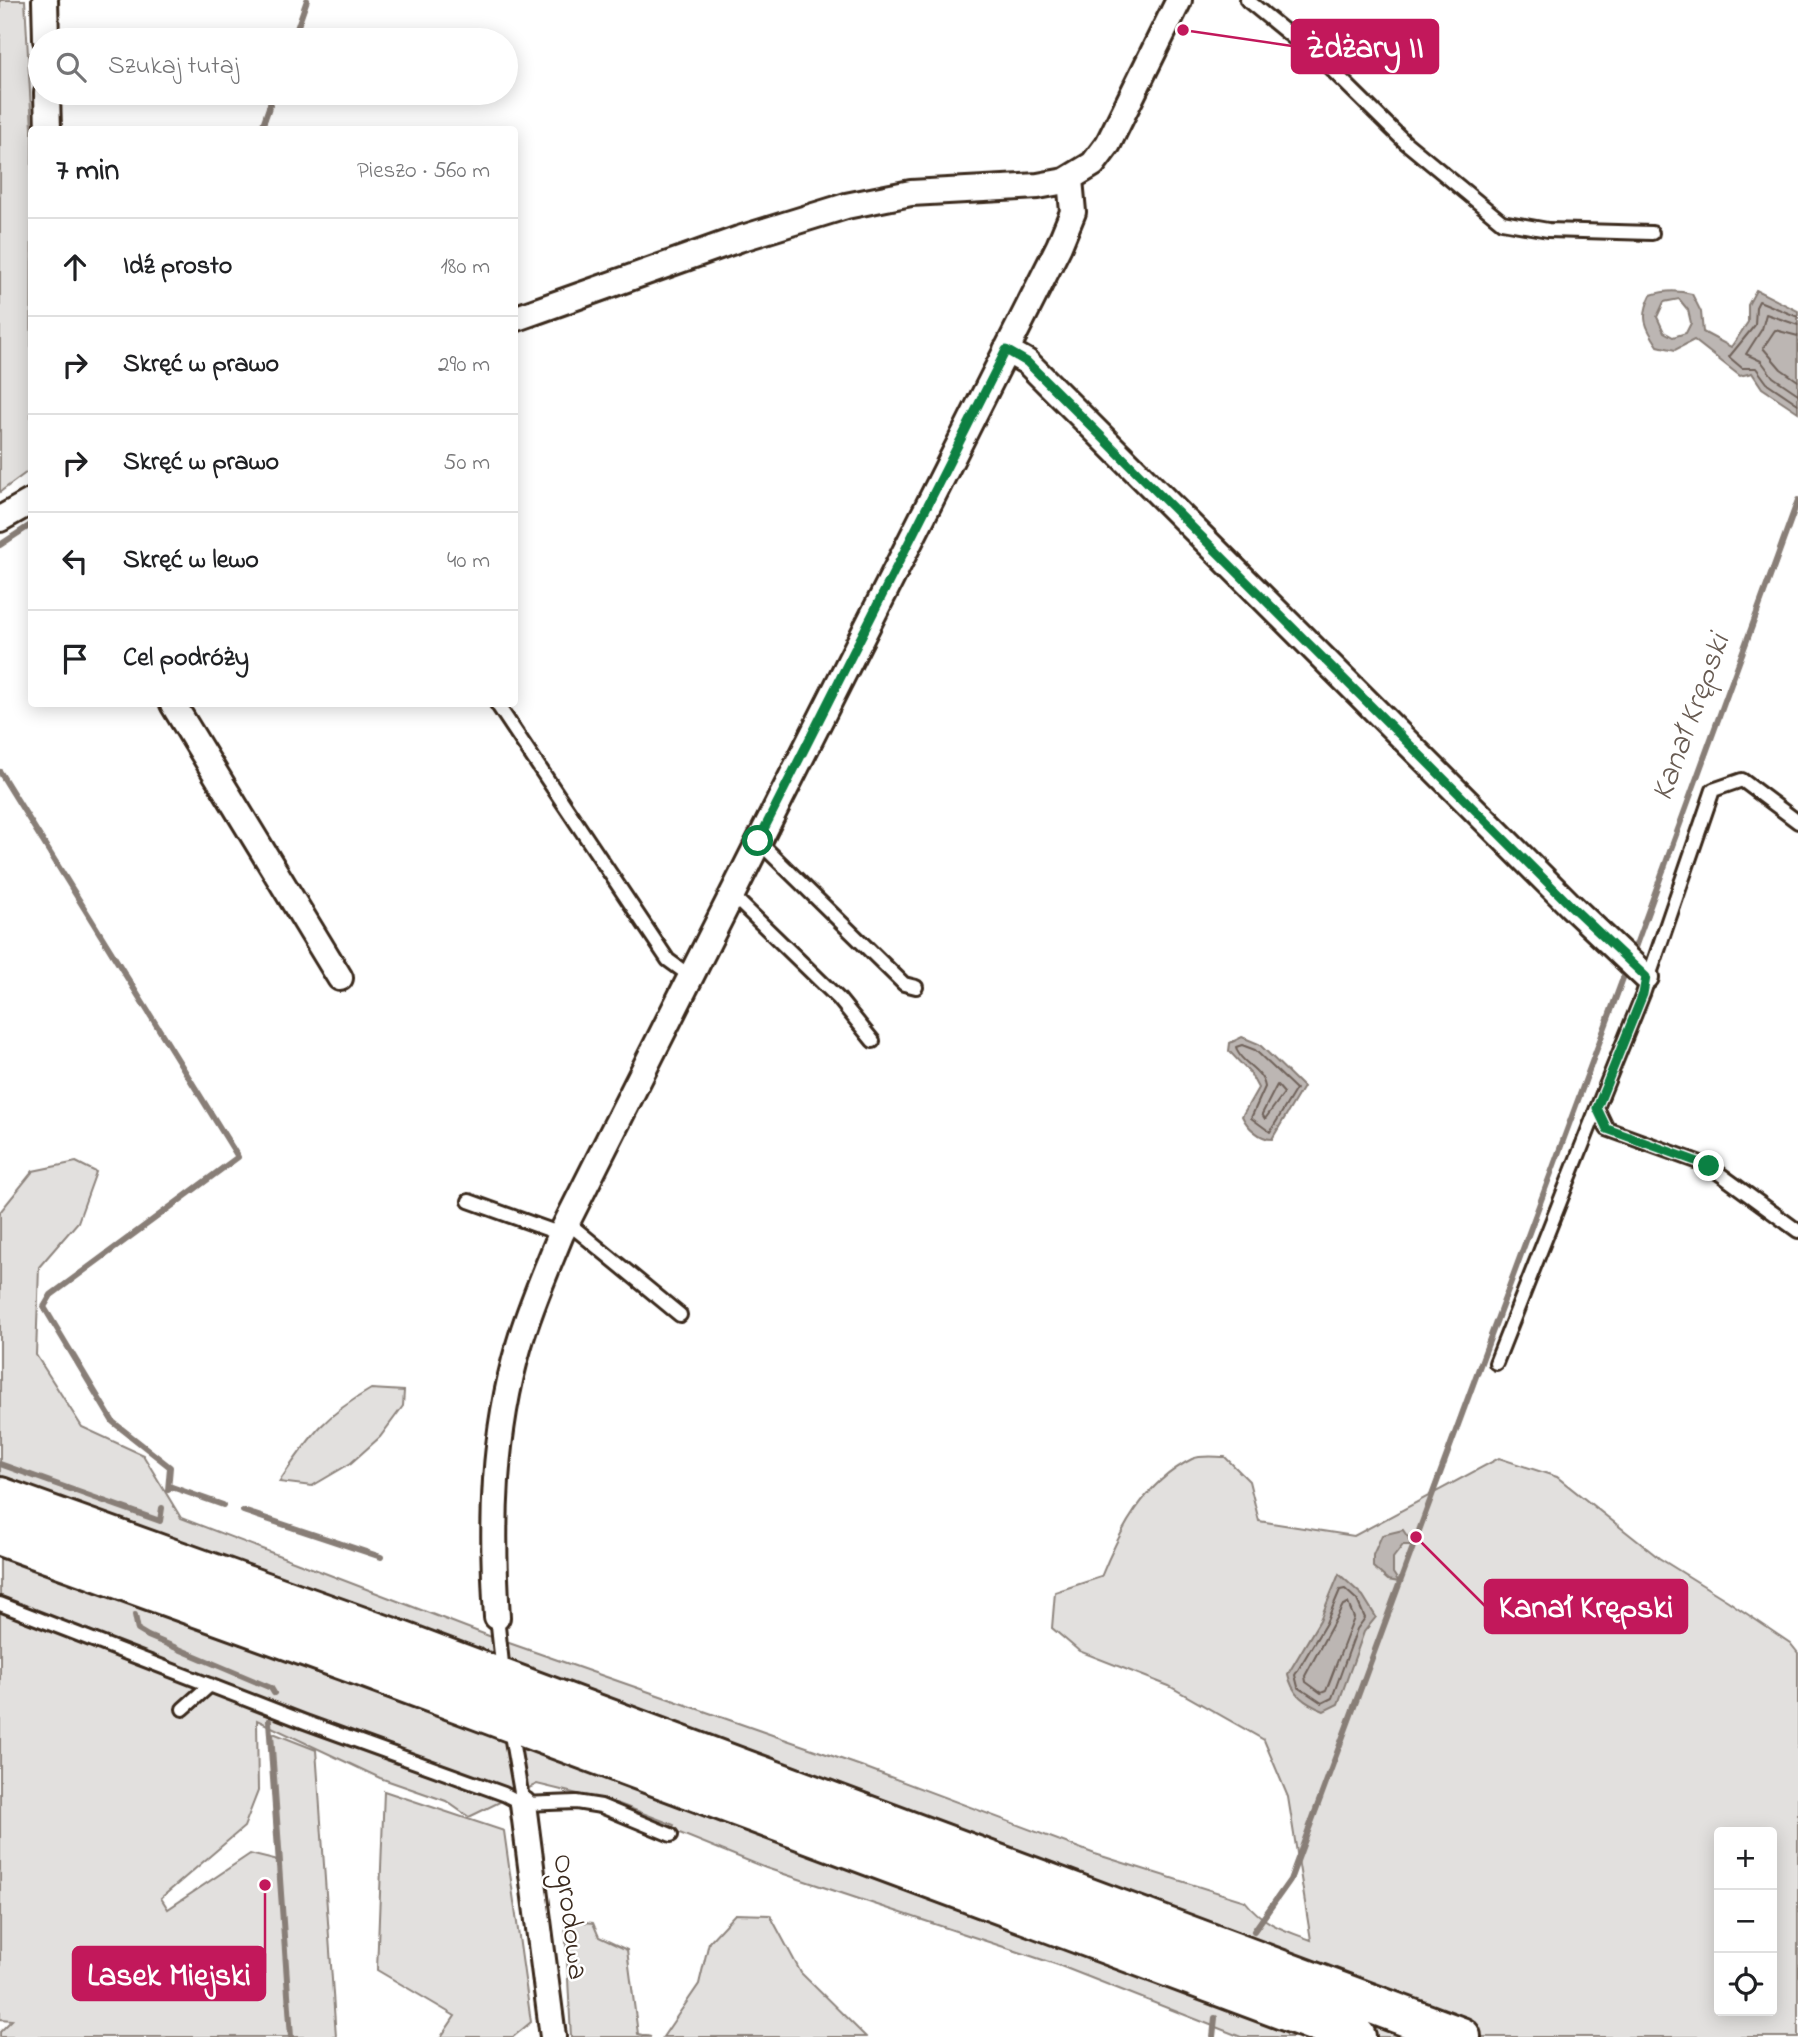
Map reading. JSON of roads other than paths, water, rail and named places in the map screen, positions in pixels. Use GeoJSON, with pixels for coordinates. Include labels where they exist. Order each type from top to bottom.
{"type":"FeatureCollection","features":[{"type":"Feature","properties":{"kind":"highway"},"geometry":{"type":"LineString","coordinates":[[0,1497],[1356,2037]]}},
{"type":"Feature","properties":{"kind":"highway"},"geometry":{"type":"LineString","coordinates":[[0,1536],[506,1700],[1461,2037]]}},
{"type":"Feature","properties":{"kind":"street"},"geometry":{"type":"LineString","coordinates":[[45,0],[46,28]]}},
{"type":"Feature","properties":{"kind":"street"},"geometry":{"type":"LineString","coordinates":[[518,318],[739,239],[846,205],[911,193],[1038,186],[1070,179],[1093,163],[1108,144],[1180,0]]}},
{"type":"Feature","properties":{"kind":"street"},"geometry":{"type":"LineString","coordinates":[[47,105],[48,126]]}},
{"type":"Feature","properties":{"kind":"street"},"geometry":{"type":"LineString","coordinates":[[496,1617],[493,1503],[501,1428],[519,1346],[564,1228],[1073,212],[1070,179]]}},
{"type":"Feature","properties":{"kind":"street"},"geometry":{"type":"LineString","coordinates":[[1006,350],[1027,362],[1571,906],[1646,977]]}},
{"type":"Feature","properties":{"kind":"street"},"geometry":{"type":"LineString","coordinates":[[0,519],[28,503]]}},
{"type":"Feature","properties":{"kind":"street"},"geometry":{"type":"LineString","coordinates":[[175,707],[340,978]]}},
{"type":"Feature","properties":{"kind":"street","name":"Ogrodowa"},"geometry":{"type":"LineString","coordinates":[[523,1804],[553,2037]]}},
{"type":"Feature","properties":{"kind":"lane"},"geometry":{"type":"LineString","coordinates":[[1247,0],[1329,67],[1405,142],[1502,222],[1548,230],[1652,233]]}},
{"type":"Feature","properties":{"kind":"lane"},"geometry":{"type":"LineString","coordinates":[[499,707],[668,960],[690,976]]}},
{"type":"Feature","properties":{"kind":"lane"},"geometry":{"type":"LineString","coordinates":[[1496,1363],[1643,994],[1646,977],[1713,790],[1742,780],[1798,822]]}},
{"type":"Feature","properties":{"kind":"lane"},"geometry":{"type":"LineString","coordinates":[[758,841],[904,984],[916,988]]}},
{"type":"Feature","properties":{"kind":"lane"},"geometry":{"type":"LineString","coordinates":[[731,894],[839,999],[873,1041]]}},
{"type":"Feature","properties":{"kind":"lane"},"geometry":{"type":"LineString","coordinates":[[1597,1108],[1607,1129],[1709,1166],[1798,1231]]}},
{"type":"Feature","properties":{"kind":"lane"},"geometry":{"type":"LineString","coordinates":[[469,1201],[493,1213],[564,1228],[680,1315]]}},
{"type":"Feature","properties":{"kind":"lane"},"geometry":{"type":"LineString","coordinates":[[0,1604],[504,1794],[523,1804],[591,1803],[671,1835]]}},
{"type":"Feature","properties":{"kind":"lane"},"geometry":{"type":"LineString","coordinates":[[496,1617],[523,1804]]}},
{"type":"Feature","properties":{"kind":"lane"},"geometry":{"type":"LineString","coordinates":[[183,1709],[209,1685]]}},
{"type":"Feature","properties":{"kind":"water"},"geometry":{"type":"Polygon","coordinates":[[[1756,290],[1798,311],[1798,412],[1762,388],[1752,373],[1740,376],[1694,340],[1675,350],[1658,346],[1650,333],[1645,316],[1651,295],[1672,291],[1692,294],[1701,312],[1703,332],[1731,347],[1748,322],[1748,305],[1756,290]],[[1679,299],[1664,302],[1657,317],[1664,332],[1673,337],[1686,333],[1691,323],[1688,310],[1679,299]]]}},
{"type":"Feature","properties":{"kind":"water"},"geometry":{"type":"Polygon","coordinates":[[[1242,1037],[1259,1044],[1303,1087],[1272,1139],[1254,1132],[1242,1116],[1258,1088],[1250,1073],[1229,1051],[1230,1043],[1242,1037]]]}},
{"type":"Feature","properties":{"kind":"water"},"geometry":{"type":"Polygon","coordinates":[[[1403,1530],[1413,1545],[1403,1545],[1393,1558],[1393,1573],[1399,1582],[1388,1580],[1373,1567],[1373,1555],[1382,1535],[1403,1530]]]}},
{"type":"Feature","properties":{"kind":"water"},"geometry":{"type":"Polygon","coordinates":[[[1339,1574],[1363,1596],[1376,1617],[1364,1632],[1338,1704],[1324,1711],[1300,1697],[1292,1687],[1288,1674],[1320,1620],[1339,1574]]]}},
{"type":"Feature","properties":{"kind":"waterway"},"geometry":{"type":"LineString","coordinates":[[297,28],[307,0]]}},
{"type":"Feature","properties":{"kind":"waterway"},"geometry":{"type":"LineString","coordinates":[[262,126],[270,105]]}},
{"type":"Feature","properties":{"kind":"waterway","name":"Kanał Krępski"},"geometry":{"type":"LineString","coordinates":[[1633,953],[1798,500]]}},
{"type":"Feature","properties":{"kind":"waterway"},"geometry":{"type":"LineString","coordinates":[[0,545],[28,527]]}},
{"type":"Feature","properties":{"kind":"waterway"},"geometry":{"type":"LineString","coordinates":[[0,772],[238,1157],[51,1295],[44,1307],[113,1422],[170,1467],[168,1490]]}},
{"type":"Feature","properties":{"kind":"waterway","name":"Kanał Krępski"},"geometry":{"type":"LineString","coordinates":[[1254,1931],[1290,1880],[1626,970]]}},
{"type":"Feature","properties":{"kind":"waterway"},"geometry":{"type":"LineString","coordinates":[[0,1464],[160,1521],[162,1508]]}},
{"type":"Feature","properties":{"kind":"waterway"},"geometry":{"type":"LineString","coordinates":[[169,1486],[223,1505]]}},
{"type":"Feature","properties":{"kind":"waterway"},"geometry":{"type":"LineString","coordinates":[[243,1511],[381,1557]]}},
{"type":"Feature","properties":{"kind":"waterway"},"geometry":{"type":"LineString","coordinates":[[135,1615],[138,1630],[148,1636],[271,1688],[274,1693]]}},
{"type":"Feature","properties":{"kind":"waterway"},"geometry":{"type":"LineString","coordinates":[[269,1721],[291,2037]]}},
{"type":"Feature","properties":{"kind":"waterway","name":"Kanał Krępski"},"geometry":{"type":"LineString","coordinates":[[1213,2037],[1215,2018]]}},
{"type":"Feature","properties":{"kind":"place","name":"Żdżary II"},"geometry":{"type":"Point","coordinates":[1183,30]}},
{"type":"Feature","properties":{"kind":"place","name":"Kanał Krępski"},"geometry":{"type":"Point","coordinates":[1416,1537]}},
{"type":"Feature","properties":{"kind":"place","name":"Lasek Miejski"},"geometry":{"type":"Point","coordinates":[265,1885]}}]}
